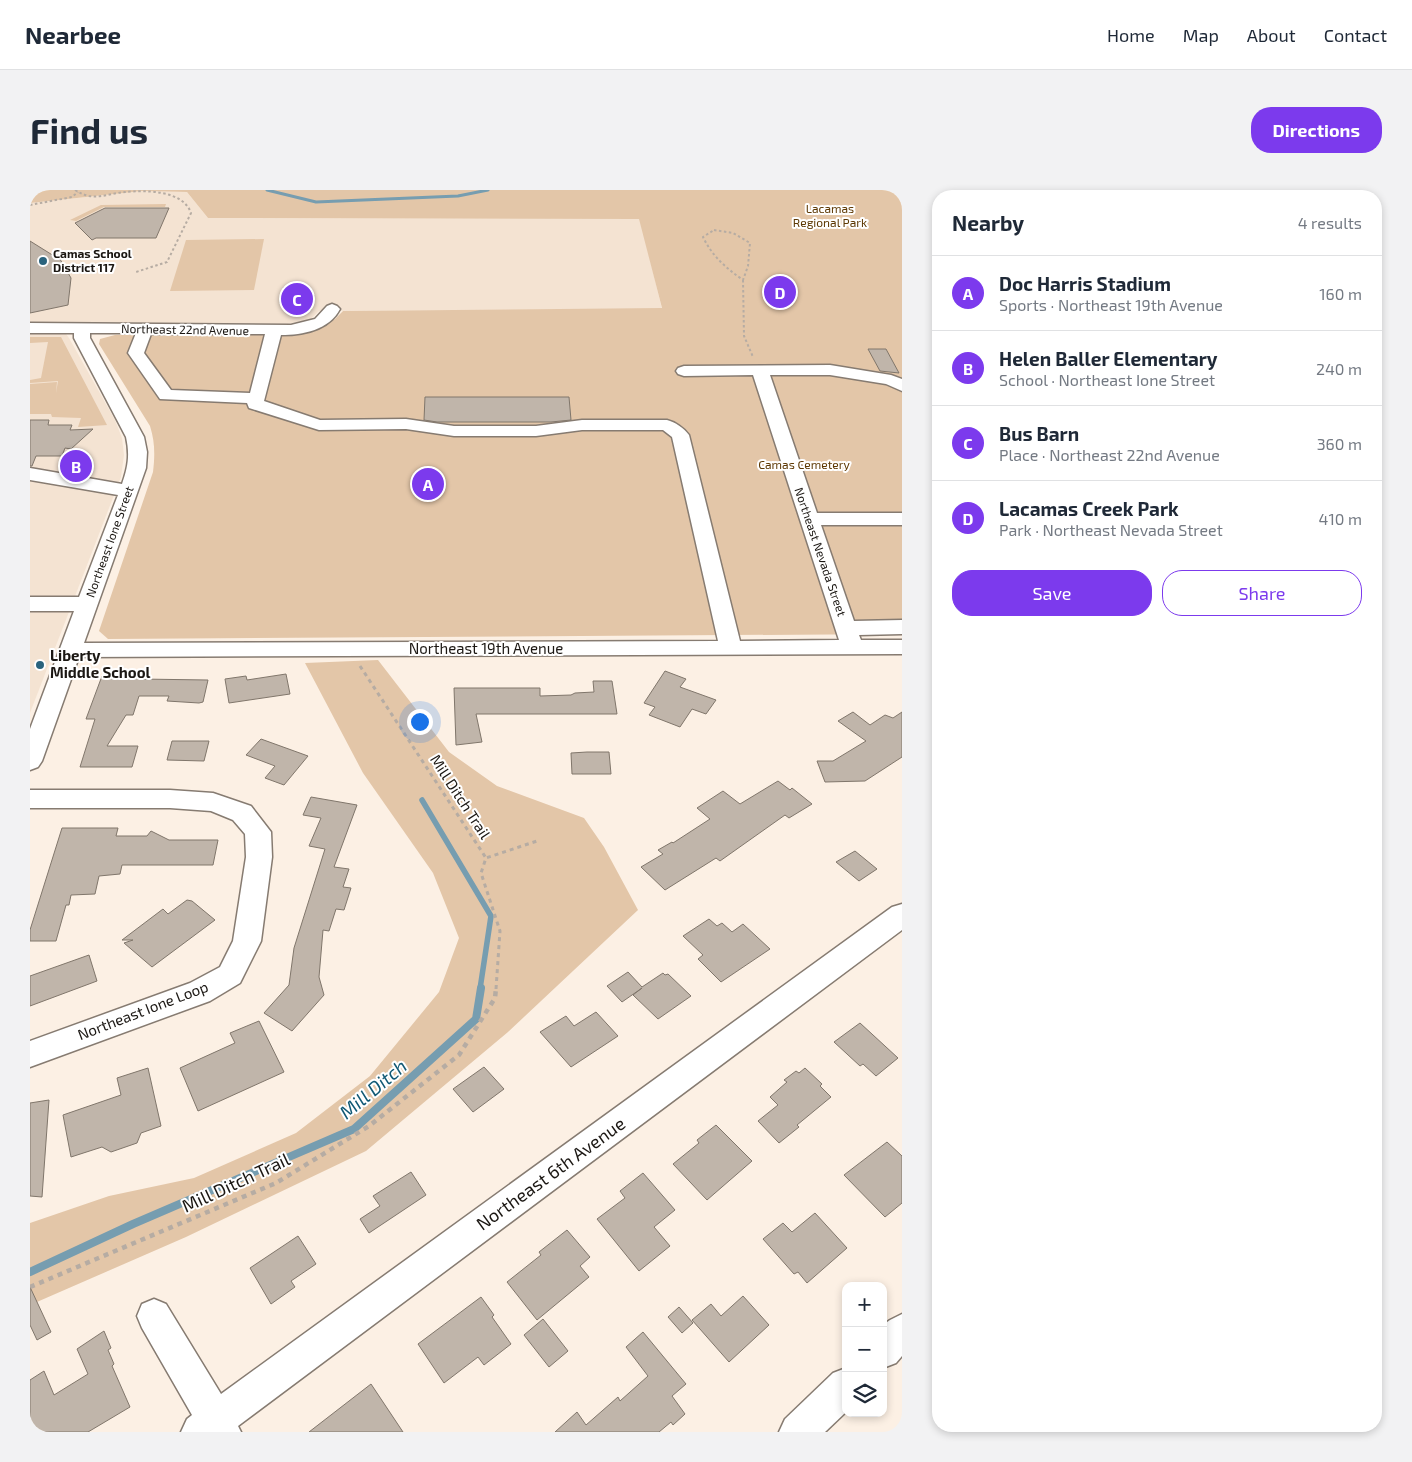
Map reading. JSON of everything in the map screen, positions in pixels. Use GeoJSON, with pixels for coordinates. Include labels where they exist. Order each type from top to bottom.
{"type":"FeatureCollection","features":[{"type":"Feature","properties":{"kind":"street","name":"Northeast 22nd Avenue"},"geometry":{"type":"LineString","coordinates":[[30,328],[291,330],[320,322],[329,316],[332,309]]}},
{"type":"Feature","properties":{"kind":"street","name":"Northeast Ione Street"},"geometry":{"type":"LineString","coordinates":[[30,761],[137,468],[138,452],[135,437],[125,415],[82,338],[82,328]]}},
{"type":"Feature","properties":{"kind":"street"},"geometry":{"type":"LineString","coordinates":[[145,329],[136,353],[166,396],[255,401],[318,424],[406,424],[454,431],[536,431],[582,425],[667,425],[680,435],[731,648]]}},
{"type":"Feature","properties":{"kind":"street"},"geometry":{"type":"LineString","coordinates":[[255,401],[274,331]]}},
{"type":"Feature","properties":{"kind":"street"},"geometry":{"type":"LineString","coordinates":[[684,372],[830,370],[898,381]]}},
{"type":"Feature","properties":{"kind":"street","name":"Northeast Nevada Street"},"geometry":{"type":"LineString","coordinates":[[760,371],[848,637]]}},
{"type":"Feature","properties":{"kind":"street"},"geometry":{"type":"LineString","coordinates":[[30,474],[128,491]]}},
{"type":"Feature","properties":{"kind":"street"},"geometry":{"type":"LineString","coordinates":[[809,519],[902,519]]}},
{"type":"Feature","properties":{"kind":"street"},"geometry":{"type":"LineString","coordinates":[[30,604],[87,604]]}},
{"type":"Feature","properties":{"kind":"street"},"geometry":{"type":"LineString","coordinates":[[848,637],[902,627]]}},
{"type":"Feature","properties":{"kind":"street","name":"Northeast 19th Avenue"},"geometry":{"type":"LineString","coordinates":[[71,650],[731,648],[848,637],[902,647]]}},
{"type":"Feature","properties":{"kind":"street","name":"Northeast Ione Loop"},"geometry":{"type":"LineString","coordinates":[[30,799],[170,799],[213,802],[242,813],[258,832],[259,857],[247,942],[230,975],[200,992],[30,1054]]}},
{"type":"Feature","properties":{"kind":"street","name":"Northeast 6th Avenue"},"geometry":{"type":"LineString","coordinates":[[212,1428],[902,915]]}},
{"type":"Feature","properties":{"kind":"street"},"geometry":{"type":"LineString","coordinates":[[154,1316],[212,1428]]}},
{"type":"Feature","properties":{"kind":"street"},"geometry":{"type":"LineString","coordinates":[[887,1346],[902,1332]]}},
{"type":"Feature","properties":{"kind":"street"},"geometry":{"type":"LineString","coordinates":[[798,1432],[842,1390]]}},
{"type":"Feature","properties":{"kind":"path"},"geometry":{"type":"LineString","coordinates":[[75,190],[86,196],[136,192],[164,194],[176,196],[186,202],[191,208],[191,213],[167,262],[136,272]]}},
{"type":"Feature","properties":{"kind":"path"},"geometry":{"type":"LineString","coordinates":[[896,190],[902,197]]}},
{"type":"Feature","properties":{"kind":"path"},"geometry":{"type":"LineString","coordinates":[[30,206],[72,197],[78,192]]}},
{"type":"Feature","properties":{"kind":"path"},"geometry":{"type":"LineString","coordinates":[[743,280],[731,272],[712,254],[702,237],[707,233],[718,230],[730,231],[742,236],[750,243],[748,266],[743,280],[744,336],[760,371]]}},
{"type":"Feature","properties":{"kind":"path","name":"Mill Ditch Trail"},"geometry":{"type":"LineString","coordinates":[[349,649],[486,858]]}},
{"type":"Feature","properties":{"kind":"path","name":"Mill Ditch Trail"},"geometry":{"type":"LineString","coordinates":[[486,858],[537,841]]}},
{"type":"Feature","properties":{"kind":"path","name":"Mill Ditch Trail"},"geometry":{"type":"LineString","coordinates":[[30,1287],[276,1183],[369,1126],[459,1055],[495,998],[500,931],[481,873],[486,858]]}},
{"type":"Feature","properties":{"kind":"shaded area"},"geometry":{"type":"Polygon","coordinates":[[[142,191],[187,192],[208,218],[640,219],[662,309],[319,311],[311,319],[278,326],[30,323],[30,203],[142,191]]]}},
{"type":"Feature","properties":{"kind":"shaded area"},"geometry":{"type":"Polygon","coordinates":[[[30,333],[66,334],[115,420],[122,438],[124,455],[121,477],[30,713],[30,333]]]}},
{"type":"Feature","properties":{"kind":"green space"},"geometry":{"type":"Polygon","coordinates":[[[30,190],[902,190],[902,634],[108,639],[99,631],[153,472],[154,449],[150,426],[99,344],[100,339],[115,335],[286,334],[322,326],[335,319],[343,311],[662,308],[639,219],[208,218],[187,192],[142,191],[30,203],[30,190]]]}},
{"type":"Feature","properties":{"kind":"green space"},"geometry":{"type":"Polygon","coordinates":[[[166,204],[165,207],[104,207],[76,221],[70,220],[101,205],[166,204]]]}},
{"type":"Feature","properties":{"kind":"green space"},"geometry":{"type":"Polygon","coordinates":[[[264,239],[254,290],[170,291],[186,240],[264,239]]]}},
{"type":"Feature","properties":{"kind":"green space"},"geometry":{"type":"Polygon","coordinates":[[[30,337],[61,337],[107,425],[78,427],[81,418],[52,417],[51,414],[30,414],[30,384],[57,382],[56,393],[58,381],[30,383],[30,380],[41,378],[48,342],[30,343],[30,337]]]}},
{"type":"Feature","properties":{"kind":"green space"},"geometry":{"type":"Polygon","coordinates":[[[378,660],[449,752],[497,786],[584,818],[604,847],[638,910],[508,1032],[366,1151],[186,1237],[30,1305],[30,1223],[109,1196],[194,1178],[296,1133],[370,1076],[439,992],[459,938],[433,873],[363,773],[305,663],[378,660]]]}},
{"type":"Feature","properties":{"kind":"building"},"geometry":{"type":"Polygon","coordinates":[[[105,208],[169,208],[156,238],[96,238],[92,240],[75,223],[105,208]]]}},
{"type":"Feature","properties":{"kind":"building"},"geometry":{"type":"Polygon","coordinates":[[[30,241],[54,256],[57,254],[71,278],[68,305],[30,313],[30,241]]]}},
{"type":"Feature","properties":{"kind":"building"},"geometry":{"type":"Polygon","coordinates":[[[284,287],[302,287],[300,295],[314,295],[311,310],[286,310],[287,303],[280,303],[284,287]]]}},
{"type":"Feature","properties":{"kind":"building"},"geometry":{"type":"Polygon","coordinates":[[[868,349],[886,349],[899,373],[880,371],[868,349]]]}},
{"type":"Feature","properties":{"kind":"building"},"geometry":{"type":"Polygon","coordinates":[[[425,397],[569,397],[571,420],[551,422],[437,422],[424,420],[425,397]]]}},
{"type":"Feature","properties":{"kind":"building"},"geometry":{"type":"Polygon","coordinates":[[[30,420],[49,420],[48,425],[72,425],[70,430],[93,429],[71,449],[65,448],[62,456],[36,456],[32,466],[30,466],[30,420]]]}},
{"type":"Feature","properties":{"kind":"building"},"geometry":{"type":"Polygon","coordinates":[[[665,671],[686,679],[680,687],[716,700],[706,714],[692,709],[680,727],[649,715],[655,707],[644,703],[665,671]]]}},
{"type":"Feature","properties":{"kind":"building"},"geometry":{"type":"Polygon","coordinates":[[[286,674],[290,694],[229,703],[225,679],[246,676],[247,680],[286,674]]]}},
{"type":"Feature","properties":{"kind":"building"},"geometry":{"type":"Polygon","coordinates":[[[102,676],[140,676],[139,679],[208,680],[203,702],[199,703],[167,701],[169,696],[139,696],[133,715],[126,715],[107,746],[138,746],[132,767],[80,767],[95,719],[86,719],[102,676]]]}},
{"type":"Feature","properties":{"kind":"building"},"geometry":{"type":"Polygon","coordinates":[[[593,681],[612,681],[617,714],[476,714],[482,742],[456,745],[454,688],[540,688],[540,696],[571,695],[594,692],[593,681]]]}},
{"type":"Feature","properties":{"kind":"building"},"geometry":{"type":"Polygon","coordinates":[[[853,712],[870,725],[885,715],[893,718],[902,712],[902,757],[865,781],[825,782],[817,761],[833,761],[866,741],[838,721],[853,712]]]}},
{"type":"Feature","properties":{"kind":"building"},"geometry":{"type":"Polygon","coordinates":[[[261,739],[308,756],[284,785],[265,778],[275,766],[246,755],[261,739]]]}},
{"type":"Feature","properties":{"kind":"building"},"geometry":{"type":"Polygon","coordinates":[[[172,741],[209,741],[204,761],[167,760],[172,741]]]}},
{"type":"Feature","properties":{"kind":"building"},"geometry":{"type":"Polygon","coordinates":[[[609,752],[611,774],[572,774],[571,753],[609,752]]]}},
{"type":"Feature","properties":{"kind":"building"},"geometry":{"type":"Polygon","coordinates":[[[778,781],[790,790],[792,788],[812,804],[789,818],[785,815],[720,861],[716,858],[665,890],[641,867],[663,854],[658,850],[673,843],[710,819],[697,808],[723,791],[740,804],[778,781]]]}},
{"type":"Feature","properties":{"kind":"building"},"geometry":{"type":"Polygon","coordinates":[[[311,797],[357,805],[334,867],[349,869],[343,887],[351,888],[344,910],[336,909],[329,931],[323,930],[319,977],[324,995],[292,1031],[264,1013],[289,985],[294,948],[325,849],[309,846],[321,818],[303,815],[311,797]]]}},
{"type":"Feature","properties":{"kind":"building"},"geometry":{"type":"Polygon","coordinates":[[[62,828],[118,828],[116,836],[147,836],[151,831],[169,840],[218,840],[213,865],[122,865],[120,874],[99,876],[95,894],[71,895],[69,905],[66,905],[56,941],[30,941],[30,930],[62,828]]]}},
{"type":"Feature","properties":{"kind":"building"},"geometry":{"type":"Polygon","coordinates":[[[855,851],[877,869],[859,881],[836,862],[855,851]]]}},
{"type":"Feature","properties":{"kind":"building"},"geometry":{"type":"Polygon","coordinates":[[[187,900],[192,901],[215,920],[152,967],[124,943],[133,940],[122,940],[163,909],[168,914],[187,900]]]}},
{"type":"Feature","properties":{"kind":"building"},"geometry":{"type":"Polygon","coordinates":[[[709,919],[717,926],[722,923],[732,932],[743,924],[770,949],[721,982],[698,959],[703,955],[683,936],[709,919]]]}},
{"type":"Feature","properties":{"kind":"building"},"geometry":{"type":"Polygon","coordinates":[[[89,955],[97,981],[30,1006],[30,976],[89,955]]]}},
{"type":"Feature","properties":{"kind":"building"},"geometry":{"type":"Polygon","coordinates":[[[628,972],[642,987],[663,973],[665,975],[668,974],[691,996],[658,1019],[633,995],[642,988],[622,1002],[607,986],[628,972]]]}},
{"type":"Feature","properties":{"kind":"building"},"geometry":{"type":"Polygon","coordinates":[[[596,1012],[618,1036],[571,1067],[540,1032],[566,1016],[574,1026],[596,1012]]]}},
{"type":"Feature","properties":{"kind":"building"},"geometry":{"type":"Polygon","coordinates":[[[259,1021],[284,1072],[198,1111],[180,1068],[235,1043],[230,1033],[259,1021]]]}},
{"type":"Feature","properties":{"kind":"building"},"geometry":{"type":"Polygon","coordinates":[[[860,1023],[898,1058],[876,1076],[863,1064],[860,1066],[834,1042],[860,1023]]]}},
{"type":"Feature","properties":{"kind":"building"},"geometry":{"type":"Polygon","coordinates":[[[484,1067],[504,1089],[473,1112],[453,1089],[484,1067]]]}},
{"type":"Feature","properties":{"kind":"building"},"geometry":{"type":"Polygon","coordinates":[[[148,1068],[161,1126],[141,1133],[137,1143],[111,1152],[102,1147],[71,1157],[63,1115],[121,1095],[117,1078],[148,1068]]]}},
{"type":"Feature","properties":{"kind":"building"},"geometry":{"type":"Polygon","coordinates":[[[805,1068],[822,1084],[820,1086],[831,1097],[797,1125],[799,1127],[779,1143],[758,1121],[778,1105],[770,1097],[787,1082],[784,1080],[796,1071],[799,1073],[805,1068]]]}},
{"type":"Feature","properties":{"kind":"building"},"geometry":{"type":"Polygon","coordinates":[[[49,1100],[42,1197],[30,1196],[30,1103],[49,1100]]]}},
{"type":"Feature","properties":{"kind":"building"},"geometry":{"type":"Polygon","coordinates":[[[716,1125],[752,1161],[707,1200],[673,1164],[699,1143],[697,1140],[716,1125]]]}},
{"type":"Feature","properties":{"kind":"building"},"geometry":{"type":"Polygon","coordinates":[[[887,1142],[902,1156],[902,1203],[885,1217],[844,1175],[887,1142]]]}},
{"type":"Feature","properties":{"kind":"building"},"geometry":{"type":"Polygon","coordinates":[[[411,1172],[426,1195],[369,1233],[360,1219],[380,1206],[373,1196],[411,1172]]]}},
{"type":"Feature","properties":{"kind":"building"},"geometry":{"type":"Polygon","coordinates":[[[643,1173],[675,1210],[654,1227],[670,1246],[639,1271],[597,1219],[625,1198],[620,1191],[643,1173]]]}},
{"type":"Feature","properties":{"kind":"building"},"geometry":{"type":"Polygon","coordinates":[[[815,1213],[847,1248],[807,1283],[798,1272],[794,1274],[763,1239],[783,1223],[792,1232],[815,1213]]]}},
{"type":"Feature","properties":{"kind":"building"},"geometry":{"type":"Polygon","coordinates":[[[567,1230],[590,1257],[580,1266],[589,1277],[537,1320],[507,1282],[541,1255],[539,1252],[567,1230]]]}},
{"type":"Feature","properties":{"kind":"building"},"geometry":{"type":"Polygon","coordinates":[[[298,1236],[316,1264],[291,1281],[295,1287],[271,1304],[250,1268],[298,1236]]]}},
{"type":"Feature","properties":{"kind":"building"},"geometry":{"type":"Polygon","coordinates":[[[30,1287],[51,1332],[37,1340],[30,1325],[30,1287]]]}},
{"type":"Feature","properties":{"kind":"building"},"geometry":{"type":"Polygon","coordinates":[[[743,1296],[769,1325],[729,1362],[692,1320],[711,1304],[721,1316],[743,1296]]]}},
{"type":"Feature","properties":{"kind":"building"},"geometry":{"type":"Polygon","coordinates":[[[481,1297],[511,1344],[484,1365],[478,1357],[444,1383],[418,1344],[481,1297]]]}},
{"type":"Feature","properties":{"kind":"building"},"geometry":{"type":"Polygon","coordinates":[[[679,1307],[693,1323],[682,1333],[668,1317],[679,1307]]]}},
{"type":"Feature","properties":{"kind":"building"},"geometry":{"type":"Polygon","coordinates":[[[543,1319],[568,1351],[549,1367],[524,1335],[543,1319]]]}},
{"type":"Feature","properties":{"kind":"building"},"geometry":{"type":"Polygon","coordinates":[[[104,1331],[111,1348],[108,1350],[114,1364],[112,1366],[130,1407],[88,1432],[30,1432],[30,1380],[44,1371],[54,1395],[88,1374],[77,1349],[104,1331]]]}},
{"type":"Feature","properties":{"kind":"building"},"geometry":{"type":"Polygon","coordinates":[[[643,1332],[686,1384],[672,1396],[685,1414],[673,1425],[671,1422],[659,1432],[555,1432],[577,1412],[586,1425],[618,1397],[620,1401],[648,1376],[626,1347],[643,1332]]]}},
{"type":"Feature","properties":{"kind":"building"},"geometry":{"type":"Polygon","coordinates":[[[371,1384],[403,1432],[309,1432],[371,1384]]]}},
{"type":"Feature","properties":{"kind":"waterway"},"geometry":{"type":"LineString","coordinates":[[267,190],[316,202],[458,196],[488,190]]}},
{"type":"Feature","properties":{"kind":"waterway","name":"Mill Ditch"},"geometry":{"type":"LineString","coordinates":[[422,800],[491,916],[480,989]]}},
{"type":"Feature","properties":{"kind":"waterway","name":"Mill Ditch"},"geometry":{"type":"LineString","coordinates":[[30,1272],[133,1224],[354,1129],[476,1019],[481,988]]}},
{"type":"Feature","properties":{"kind":"place","name":"Camas School District 117"},"geometry":{"type":"Point","coordinates":[43,261]}},
{"type":"Feature","properties":{"kind":"place","name":"Lacamas Creek Park"},"geometry":{"type":"Point","coordinates":[780,292]}},
{"type":"Feature","properties":{"kind":"place","name":"Bus Barn"},"geometry":{"type":"Point","coordinates":[297,299]}},
{"type":"Feature","properties":{"kind":"place","name":"Helen Baller Elementary"},"geometry":{"type":"Point","coordinates":[76,466]}},
{"type":"Feature","properties":{"kind":"place","name":"Doc Harris Stadium"},"geometry":{"type":"Point","coordinates":[428,484]}},
{"type":"Feature","properties":{"kind":"place","name":"Liberty Middle School"},"geometry":{"type":"Point","coordinates":[40,665]}},
{"type":"Feature","properties":{"kind":"park label","name":"Lacamas Regional Park"},"geometry":{"type":"Point","coordinates":[830,216]}},
{"type":"Feature","properties":{"kind":"park label","name":"Camas Cemetery"},"geometry":{"type":"Point","coordinates":[804,465]}}]}
